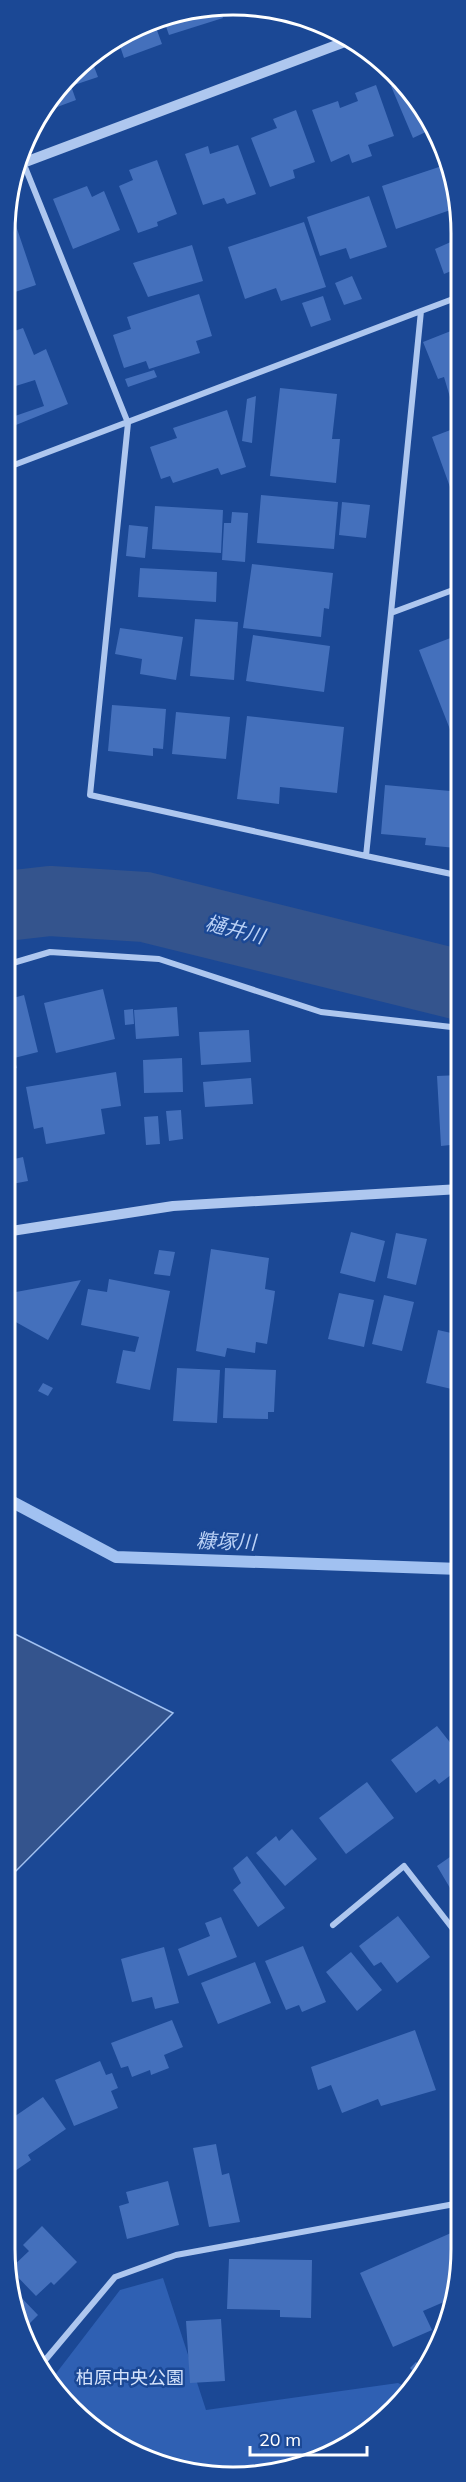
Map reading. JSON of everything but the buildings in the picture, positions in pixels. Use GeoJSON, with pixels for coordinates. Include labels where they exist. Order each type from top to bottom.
{"type":"FeatureCollection","features":[{"type":"Feature","properties":{"kind":"street"},"geometry":{"type":"LineString","coordinates":[[29,159],[341,43]]}},
{"type":"Feature","properties":{"kind":"street"},"geometry":{"type":"LineString","coordinates":[[25,169],[128,423],[90,795],[451,874]]}},
{"type":"Feature","properties":{"kind":"street"},"geometry":{"type":"LineString","coordinates":[[15,465],[451,300]]}},
{"type":"Feature","properties":{"kind":"street"},"geometry":{"type":"LineString","coordinates":[[366,856],[421,311]]}},
{"type":"Feature","properties":{"kind":"street"},"geometry":{"type":"LineString","coordinates":[[391,614],[451,591]]}},
{"type":"Feature","properties":{"kind":"street"},"geometry":{"type":"LineString","coordinates":[[15,962],[50,952],[159,959],[321,1012],[451,1027]]}},
{"type":"Feature","properties":{"kind":"street"},"geometry":{"type":"LineString","coordinates":[[15,1230],[173,1206],[451,1190]]}},
{"type":"Feature","properties":{"kind":"street"},"geometry":{"type":"LineString","coordinates":[[333,1925],[404,1866],[451,1926]]}},
{"type":"Feature","properties":{"kind":"street"},"geometry":{"type":"LineString","coordinates":[[45,2360],[115,2277],[176,2255],[451,2206]]}},
{"type":"Feature","properties":{"kind":"green space","name":"柏原中央公園"},"geometry":{"type":"Polygon","coordinates":[[[163,2278],[206,2410],[398,2383],[403,2386],[377,2413],[342,2438],[289,2460],[247,2467],[219,2467],[177,2460],[137,2445],[100,2422],[69,2393],[55,2375],[120,2290],[163,2278]]]}},
{"type":"Feature","properties":{"kind":"shaded area"},"geometry":{"type":"Polygon","coordinates":[[[15,1634],[173,1713],[15,1872],[15,1634]]]}},
{"type":"Feature","properties":{"kind":"waterway","name":"樋井川"},"geometry":{"type":"LineString","coordinates":[[15,905],[50,901],[145,907],[451,983]]}},
{"type":"Feature","properties":{"kind":"waterway","name":"糠塚川"},"geometry":{"type":"LineString","coordinates":[[15,1503],[116,1557],[451,1569]]}}]}
